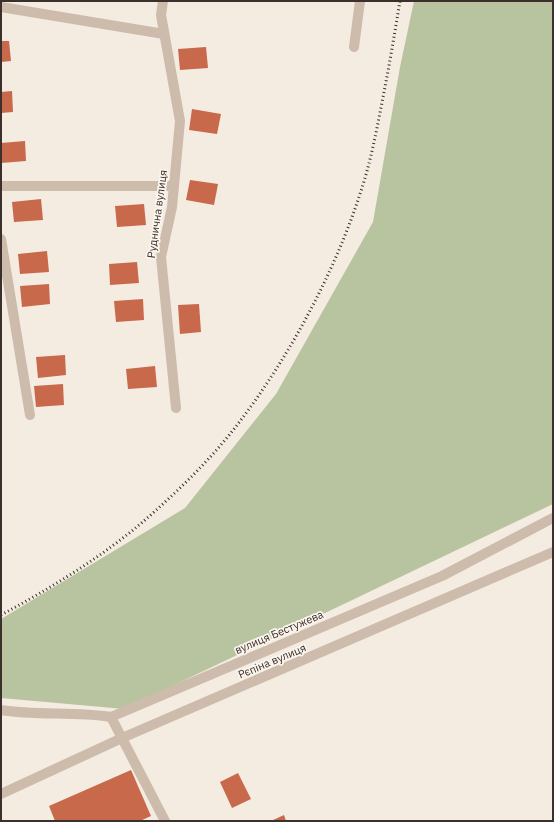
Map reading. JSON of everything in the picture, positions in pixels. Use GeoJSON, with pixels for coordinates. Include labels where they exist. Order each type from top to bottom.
{"type":"FeatureCollection","features":[{"type":"Feature","properties":{"kind":"street","name":"Руднична вулиця"},"geometry":{"type":"LineString","coordinates":[[163,1],[161,15],[180,121],[172,207],[161,257],[176,408]]}},
{"type":"Feature","properties":{"kind":"street"},"geometry":{"type":"LineString","coordinates":[[354,47],[360,1]]}},
{"type":"Feature","properties":{"kind":"street"},"geometry":{"type":"LineString","coordinates":[[1,6],[164,34]]}},
{"type":"Feature","properties":{"kind":"street"},"geometry":{"type":"LineString","coordinates":[[1,186],[174,186]]}},
{"type":"Feature","properties":{"kind":"street"},"geometry":{"type":"LineString","coordinates":[[1,239],[30,415]]}},
{"type":"Feature","properties":{"kind":"street","name":"вулиця Бестужева"},"geometry":{"type":"LineString","coordinates":[[1,710],[18,713],[93,714],[111,716],[442,576],[553,518]]}},
{"type":"Feature","properties":{"kind":"street","name":"Рєпіна вулиця"},"geometry":{"type":"LineString","coordinates":[[1,794],[122,738],[553,552]]}},
{"type":"Feature","properties":{"kind":"street"},"geometry":{"type":"LineString","coordinates":[[111,716],[166,821]]}},
{"type":"Feature","properties":{"kind":"green space"},"geometry":{"type":"Polygon","coordinates":[[[414,1],[553,1],[553,504],[124,709],[1,698],[1,619],[185,508],[276,394],[373,222],[400,67],[414,1]]]}},
{"type":"Feature","properties":{"kind":"building"},"geometry":{"type":"Polygon","coordinates":[[[1,41],[9,41],[11,61],[1,62],[1,41]]]}},
{"type":"Feature","properties":{"kind":"building"},"geometry":{"type":"Polygon","coordinates":[[[206,47],[208,68],[180,70],[178,49],[206,47]]]}},
{"type":"Feature","properties":{"kind":"building"},"geometry":{"type":"Polygon","coordinates":[[[12,91],[13,112],[1,113],[1,92],[12,91]]]}},
{"type":"Feature","properties":{"kind":"building"},"geometry":{"type":"Polygon","coordinates":[[[192,109],[221,114],[217,134],[189,130],[192,109]]]}},
{"type":"Feature","properties":{"kind":"building"},"geometry":{"type":"Polygon","coordinates":[[[25,141],[26,161],[1,163],[1,143],[25,141]]]}},
{"type":"Feature","properties":{"kind":"building"},"geometry":{"type":"Polygon","coordinates":[[[190,180],[218,184],[214,205],[186,200],[190,180]]]}},
{"type":"Feature","properties":{"kind":"building"},"geometry":{"type":"Polygon","coordinates":[[[41,199],[43,220],[14,222],[12,202],[41,199]]]}},
{"type":"Feature","properties":{"kind":"building"},"geometry":{"type":"Polygon","coordinates":[[[144,204],[146,225],[117,227],[115,206],[144,204]]]}},
{"type":"Feature","properties":{"kind":"building"},"geometry":{"type":"Polygon","coordinates":[[[47,251],[49,272],[20,274],[18,254],[47,251]]]}},
{"type":"Feature","properties":{"kind":"building"},"geometry":{"type":"Polygon","coordinates":[[[137,262],[139,283],[110,285],[109,264],[137,262]]]}},
{"type":"Feature","properties":{"kind":"building"},"geometry":{"type":"Polygon","coordinates":[[[49,284],[50,304],[22,307],[20,286],[49,284]]]}},
{"type":"Feature","properties":{"kind":"building"},"geometry":{"type":"Polygon","coordinates":[[[143,299],[144,320],[116,322],[114,301],[143,299]]]}},
{"type":"Feature","properties":{"kind":"building"},"geometry":{"type":"Polygon","coordinates":[[[199,304],[201,332],[180,334],[178,305],[199,304]]]}},
{"type":"Feature","properties":{"kind":"building"},"geometry":{"type":"Polygon","coordinates":[[[65,355],[66,375],[38,378],[36,357],[65,355]]]}},
{"type":"Feature","properties":{"kind":"building"},"geometry":{"type":"Polygon","coordinates":[[[155,366],[157,387],[128,389],[126,369],[155,366]]]}},
{"type":"Feature","properties":{"kind":"building"},"geometry":{"type":"Polygon","coordinates":[[[63,384],[64,405],[36,407],[34,386],[63,384]]]}},
{"type":"Feature","properties":{"kind":"building"},"geometry":{"type":"Polygon","coordinates":[[[131,770],[151,816],[140,821],[55,821],[49,806],[131,770]]]}},
{"type":"Feature","properties":{"kind":"building"},"geometry":{"type":"Polygon","coordinates":[[[238,773],[251,799],[232,808],[220,782],[238,773]]]}},
{"type":"Feature","properties":{"kind":"building"},"geometry":{"type":"Polygon","coordinates":[[[284,815],[286,821],[271,821],[284,815]]]}},
{"type":"Feature","properties":{"kind":"railway"},"geometry":{"type":"LineString","coordinates":[[1,615],[57,583],[129,534],[180,488],[214,453],[255,401],[295,339],[344,239],[367,171],[400,1]]}}]}
